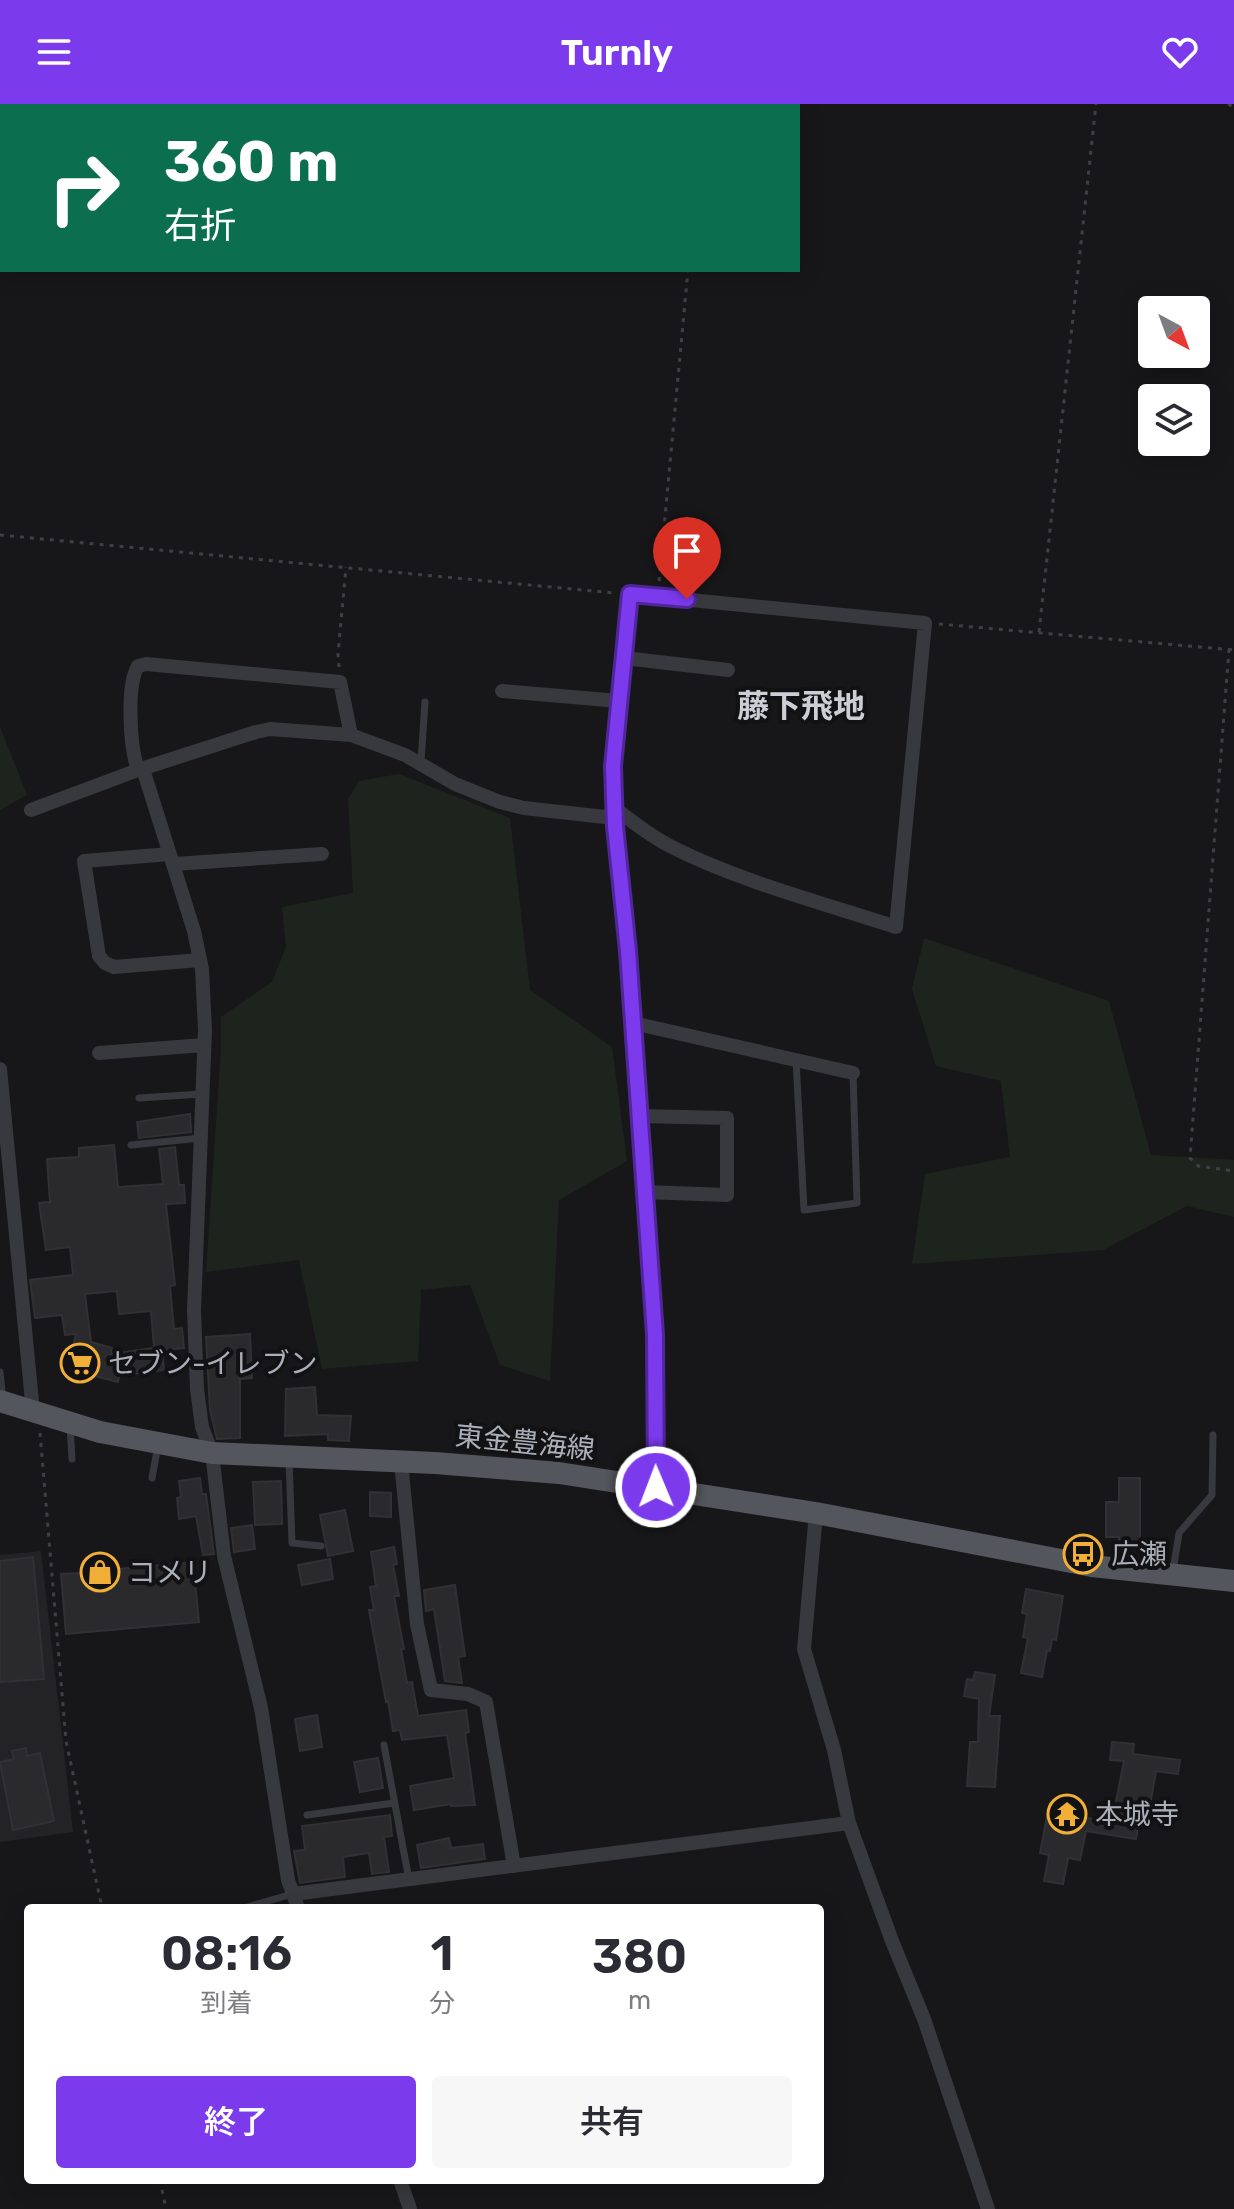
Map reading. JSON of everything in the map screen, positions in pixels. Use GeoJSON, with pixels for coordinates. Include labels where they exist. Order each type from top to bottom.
{"type":"FeatureCollection","features":[{"type":"Feature","properties":{"kind":"main road","name":"東金豊海線"},"geometry":{"type":"LineString","coordinates":[[2,1401],[100,1432],[212,1453],[559,1473],[816,1513],[1092,1566],[1234,1581]]}},
{"type":"Feature","properties":{"kind":"street"},"geometry":{"type":"LineString","coordinates":[[31,810],[140,769],[256,732],[270,729],[351,735],[421,762],[455,784],[500,802],[524,808],[614,813],[699,859],[896,927],[925,623],[630,594],[613,766],[614,813],[633,1023],[655,1335],[656,1487]]}},
{"type":"Feature","properties":{"kind":"street"},"geometry":{"type":"LineString","coordinates":[[624,658],[728,670]]}},
{"type":"Feature","properties":{"kind":"street"},"geometry":{"type":"LineString","coordinates":[[351,735],[340,682],[146,664],[138,666],[131,682],[134,758],[172,859],[200,960],[204,1045],[194,1310],[197,1389],[202,1427],[212,1453],[224,1556],[261,1708],[288,1880],[296,1901],[409,1880],[849,1823]]}},
{"type":"Feature","properties":{"kind":"street"},"geometry":{"type":"LineString","coordinates":[[502,691],[619,701]]}},
{"type":"Feature","properties":{"kind":"street"},"geometry":{"type":"LineString","coordinates":[[200,960],[114,967],[105,963],[99,956],[84,861],[322,854]]}},
{"type":"Feature","properties":{"kind":"street"},"geometry":{"type":"LineString","coordinates":[[633,1023],[853,1073]]}},
{"type":"Feature","properties":{"kind":"street"},"geometry":{"type":"LineString","coordinates":[[99,1053],[204,1045]]}},
{"type":"Feature","properties":{"kind":"street"},"geometry":{"type":"LineString","coordinates":[[0,1069],[36,1412]]}},
{"type":"Feature","properties":{"kind":"street"},"geometry":{"type":"LineString","coordinates":[[640,1116],[727,1118],[727,1195],[645,1192]]}},
{"type":"Feature","properties":{"kind":"street"},"geometry":{"type":"LineString","coordinates":[[401,1462],[417,1624],[431,1690],[468,1694],[486,1702],[514,1866]]}},
{"type":"Feature","properties":{"kind":"street"},"geometry":{"type":"LineString","coordinates":[[816,1513],[804,1649],[834,1750],[849,1823],[924,2019],[988,2209]]}},
{"type":"Feature","properties":{"kind":"street"},"geometry":{"type":"LineString","coordinates":[[401,2184],[410,2209]]}},
{"type":"Feature","properties":{"kind":"lane"},"geometry":{"type":"LineString","coordinates":[[421,762],[425,702]]}},
{"type":"Feature","properties":{"kind":"lane"},"geometry":{"type":"LineString","coordinates":[[796,1060],[804,1210],[857,1203],[853,1073]]}},
{"type":"Feature","properties":{"kind":"lane"},"geometry":{"type":"LineString","coordinates":[[139,1098],[202,1094]]}},
{"type":"Feature","properties":{"kind":"lane"},"geometry":{"type":"LineString","coordinates":[[131,1145],[201,1138]]}},
{"type":"Feature","properties":{"kind":"lane"},"geometry":{"type":"LineString","coordinates":[[0,1372],[2,1401]]}},
{"type":"Feature","properties":{"kind":"lane"},"geometry":{"type":"LineString","coordinates":[[70,1423],[72,1459]]}},
{"type":"Feature","properties":{"kind":"lane"},"geometry":{"type":"LineString","coordinates":[[1172,1575],[1179,1533],[1212,1495],[1213,1435]]}},
{"type":"Feature","properties":{"kind":"lane"},"geometry":{"type":"LineString","coordinates":[[152,1478],[158,1443]]}},
{"type":"Feature","properties":{"kind":"lane"},"geometry":{"type":"LineString","coordinates":[[289,1457],[292,1543],[321,1546]]}},
{"type":"Feature","properties":{"kind":"lane"},"geometry":{"type":"LineString","coordinates":[[384,1745],[409,1880]]}},
{"type":"Feature","properties":{"kind":"lane"},"geometry":{"type":"LineString","coordinates":[[307,1815],[394,1803]]}},
{"type":"Feature","properties":{"kind":"lane"},"geometry":{"type":"LineString","coordinates":[[274,1904],[296,1901]]}},
{"type":"Feature","properties":{"kind":"path"},"geometry":{"type":"LineString","coordinates":[[1039,632],[1096,104]]}},
{"type":"Feature","properties":{"kind":"path"},"geometry":{"type":"LineString","coordinates":[[1228,104],[1234,107]]}},
{"type":"Feature","properties":{"kind":"path"},"geometry":{"type":"LineString","coordinates":[[658,596],[688,272]]}},
{"type":"Feature","properties":{"kind":"path"},"geometry":{"type":"LineString","coordinates":[[0,535],[630,594]]}},
{"type":"Feature","properties":{"kind":"path"},"geometry":{"type":"LineString","coordinates":[[340,682],[338,654],[346,567]]}},
{"type":"Feature","properties":{"kind":"path"},"geometry":{"type":"LineString","coordinates":[[925,623],[1232,649],[1190,1158],[1198,1166],[1234,1171]]}},
{"type":"Feature","properties":{"kind":"path"},"geometry":{"type":"LineString","coordinates":[[36,1412],[66,1741],[101,1904]]}},
{"type":"Feature","properties":{"kind":"path"},"geometry":{"type":"LineString","coordinates":[[161,2184],[166,2209]]}},
{"type":"Feature","properties":{"kind":"shaded area"},"geometry":{"type":"Polygon","coordinates":[[[0,727],[27,795],[0,810],[0,727]]]}},
{"type":"Feature","properties":{"kind":"shaded area"},"geometry":{"type":"Polygon","coordinates":[[[399,774],[510,818],[530,990],[612,1047],[627,1161],[559,1200],[550,1381],[500,1365],[470,1285],[421,1290],[418,1361],[322,1369],[299,1260],[206,1272],[221,1017],[272,982],[286,947],[282,907],[353,893],[348,799],[359,781],[399,774]]]}},
{"type":"Feature","properties":{"kind":"shaded area"},"geometry":{"type":"Polygon","coordinates":[[[924,938],[1109,1001],[1151,1155],[1234,1160],[1234,1217],[1187,1206],[1103,1250],[912,1264],[925,1174],[1010,1157],[1001,1081],[936,1066],[912,989],[924,938]]]}},
{"type":"Feature","properties":{"kind":"shaded area"},"geometry":{"type":"Polygon","coordinates":[[[41,1551],[73,1832],[0,1842],[0,1555],[41,1551]]]}},
{"type":"Feature","properties":{"kind":"building"},"geometry":{"type":"Polygon","coordinates":[[[190,1114],[191,1132],[139,1138],[137,1122],[190,1114]]]}},
{"type":"Feature","properties":{"kind":"building"},"geometry":{"type":"Polygon","coordinates":[[[114,1145],[118,1187],[163,1184],[159,1149],[175,1147],[179,1185],[184,1185],[185,1203],[166,1204],[175,1285],[170,1286],[174,1329],[182,1328],[184,1348],[162,1350],[164,1370],[119,1376],[118,1382],[87,1374],[88,1370],[68,1365],[76,1334],[65,1335],[62,1315],[35,1318],[30,1280],[73,1275],[70,1247],[46,1250],[39,1203],[50,1202],[47,1159],[79,1157],[79,1148],[114,1145]],[[117,1291],[85,1294],[91,1342],[112,1348],[111,1354],[154,1348],[151,1311],[119,1314],[117,1291]]]}},
{"type":"Feature","properties":{"kind":"building"},"geometry":{"type":"Polygon","coordinates":[[[250,1334],[252,1378],[240,1379],[240,1438],[217,1439],[210,1410],[206,1337],[250,1334]]]}},
{"type":"Feature","properties":{"kind":"building"},"geometry":{"type":"Polygon","coordinates":[[[315,1387],[317,1415],[351,1416],[349,1441],[328,1440],[328,1434],[285,1436],[286,1389],[315,1387]]]}},
{"type":"Feature","properties":{"kind":"building"},"geometry":{"type":"Polygon","coordinates":[[[200,1478],[202,1494],[206,1494],[214,1554],[203,1555],[196,1516],[179,1519],[179,1481],[200,1478]]]}},
{"type":"Feature","properties":{"kind":"building"},"geometry":{"type":"Polygon","coordinates":[[[1119,1478],[1140,1478],[1140,1548],[1119,1548],[1119,1537],[1106,1537],[1106,1502],[1119,1502],[1119,1478]]]}},
{"type":"Feature","properties":{"kind":"building"},"geometry":{"type":"Polygon","coordinates":[[[281,1481],[282,1524],[255,1525],[253,1482],[281,1481]]]}},
{"type":"Feature","properties":{"kind":"building"},"geometry":{"type":"Polygon","coordinates":[[[370,1492],[391,1493],[391,1517],[370,1516],[370,1492]]]}},
{"type":"Feature","properties":{"kind":"building"},"geometry":{"type":"Polygon","coordinates":[[[345,1510],[353,1551],[328,1556],[320,1515],[345,1510]]]}},
{"type":"Feature","properties":{"kind":"building"},"geometry":{"type":"Polygon","coordinates":[[[252,1525],[255,1549],[234,1552],[231,1528],[252,1525]]]}},
{"type":"Feature","properties":{"kind":"building"},"geometry":{"type":"Polygon","coordinates":[[[394,1547],[397,1564],[393,1565],[399,1596],[394,1596],[407,1683],[412,1682],[418,1716],[466,1710],[469,1732],[465,1733],[475,1805],[451,1804],[414,1810],[410,1786],[454,1778],[447,1735],[402,1740],[400,1730],[393,1731],[369,1610],[374,1610],[370,1587],[376,1586],[371,1552],[394,1547]]]}},
{"type":"Feature","properties":{"kind":"building"},"geometry":{"type":"Polygon","coordinates":[[[33,1557],[44,1679],[0,1682],[0,1561],[33,1557]]]}},
{"type":"Feature","properties":{"kind":"building"},"geometry":{"type":"Polygon","coordinates":[[[330,1559],[333,1579],[302,1585],[298,1565],[330,1559]]]}},
{"type":"Feature","properties":{"kind":"building"},"geometry":{"type":"Polygon","coordinates":[[[193,1562],[199,1622],[66,1634],[61,1574],[82,1573],[86,1566],[113,1564],[118,1569],[193,1562]]]}},
{"type":"Feature","properties":{"kind":"building"},"geometry":{"type":"Polygon","coordinates":[[[455,1585],[465,1656],[458,1657],[462,1683],[445,1681],[434,1609],[426,1611],[424,1590],[455,1585]]]}},
{"type":"Feature","properties":{"kind":"building"},"geometry":{"type":"Polygon","coordinates":[[[1026,1589],[1063,1596],[1056,1640],[1052,1639],[1050,1651],[1047,1650],[1042,1677],[1021,1673],[1028,1638],[1023,1637],[1027,1614],[1022,1613],[1026,1589]]]}},
{"type":"Feature","properties":{"kind":"building"},"geometry":{"type":"Polygon","coordinates":[[[975,1672],[995,1675],[989,1716],[1000,1716],[995,1787],[967,1786],[970,1742],[978,1742],[979,1699],[964,1696],[967,1679],[973,1680],[975,1672]]]}},
{"type":"Feature","properties":{"kind":"building"},"geometry":{"type":"Polygon","coordinates":[[[317,1715],[322,1747],[300,1751],[295,1719],[317,1715]]]}},
{"type":"Feature","properties":{"kind":"building"},"geometry":{"type":"Polygon","coordinates":[[[1112,1742],[1134,1744],[1133,1754],[1180,1760],[1178,1774],[1156,1771],[1147,1823],[1139,1822],[1136,1839],[1086,1831],[1080,1860],[1068,1858],[1063,1884],[1044,1881],[1049,1855],[1040,1853],[1048,1811],[1060,1813],[1062,1807],[1076,1809],[1074,1816],[1112,1822],[1124,1761],[1110,1760],[1112,1742]]]}},
{"type":"Feature","properties":{"kind":"building"},"geometry":{"type":"Polygon","coordinates":[[[26,1748],[27,1756],[40,1753],[54,1821],[13,1830],[0,1762],[14,1759],[12,1751],[26,1748]]]}},
{"type":"Feature","properties":{"kind":"building"},"geometry":{"type":"Polygon","coordinates":[[[378,1758],[383,1788],[360,1792],[354,1762],[378,1758]]]}},
{"type":"Feature","properties":{"kind":"building"},"geometry":{"type":"Polygon","coordinates":[[[390,1815],[392,1836],[384,1837],[389,1872],[372,1874],[369,1853],[343,1857],[345,1877],[300,1883],[294,1851],[305,1850],[302,1826],[390,1815]]]}},
{"type":"Feature","properties":{"kind":"building"},"geometry":{"type":"Polygon","coordinates":[[[449,1838],[451,1848],[483,1844],[485,1859],[421,1868],[417,1845],[449,1838]]]}},
{"type":"Feature","properties":{"kind":"place","name":"セブン-イレブン"},"geometry":{"type":"Point","coordinates":[80,1363]}},
{"type":"Feature","properties":{"kind":"place","name":"広瀬"},"geometry":{"type":"Point","coordinates":[1083,1554]}},
{"type":"Feature","properties":{"kind":"place","name":"コメリ"},"geometry":{"type":"Point","coordinates":[100,1572]}},
{"type":"Feature","properties":{"kind":"place","name":"本城寺"},"geometry":{"type":"Point","coordinates":[1067,1814]}},
{"type":"Feature","properties":{"kind":"district","name":"藤下飛地"},"geometry":{"type":"Point","coordinates":[801,706]}},
{"type":"Feature","properties":{"kind":"route"},"geometry":{"type":"LineString","coordinates":[[656,1487],[655,1335],[628,951],[615,826],[613,766],[630,594],[687,599]]}}]}
